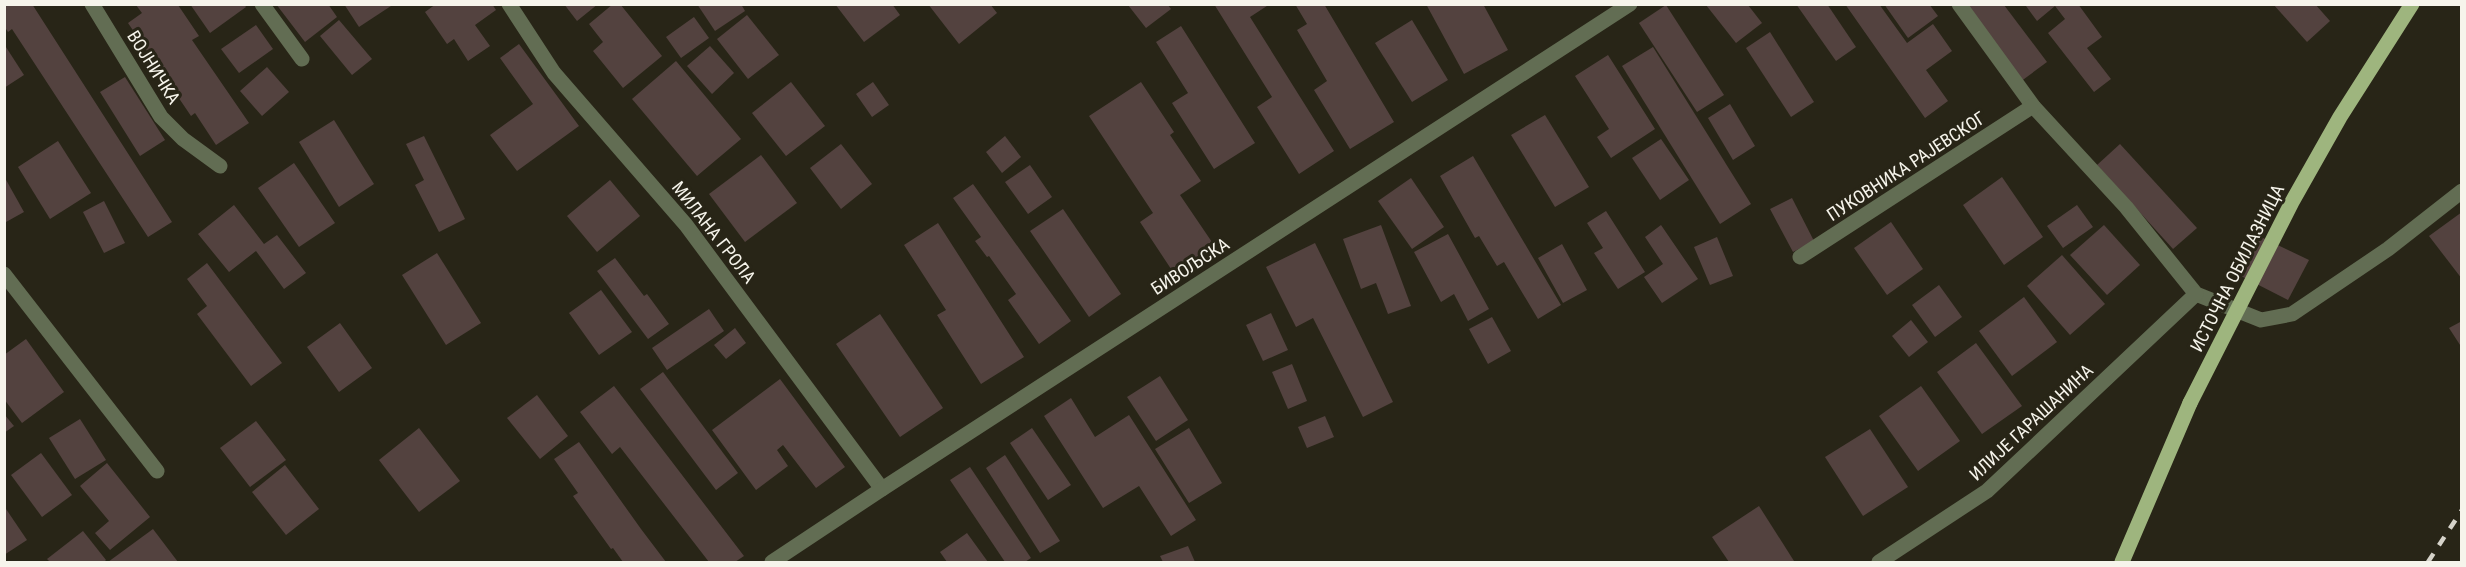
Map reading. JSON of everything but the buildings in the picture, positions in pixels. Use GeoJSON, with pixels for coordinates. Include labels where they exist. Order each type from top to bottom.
{"type":"FeatureCollection","features":[{"type":"Feature","properties":{"kind":"main road","name":"ИСТОЧНА ОБИЛАЗНИЦА"},"geometry":{"type":"LineString","coordinates":[[2122,562],[2190,403],[2292,202],[2340,117],[2412,4]]}},
{"type":"Feature","properties":{"kind":"street","name":"ВОЈНИЧКА"},"geometry":{"type":"LineString","coordinates":[[92,4],[161,117],[183,139],[220,166]]}},
{"type":"Feature","properties":{"kind":"street"},"geometry":{"type":"LineString","coordinates":[[262,4],[302,60]]}},
{"type":"Feature","properties":{"kind":"street","name":"МИЛАНА ГРОЛА"},"geometry":{"type":"LineString","coordinates":[[509,4],[554,73],[686,225],[882,489]]}},
{"type":"Feature","properties":{"kind":"street","name":"БИВОЉСКА"},"geometry":{"type":"LineString","coordinates":[[772,562],[1630,4]]}},
{"type":"Feature","properties":{"kind":"street"},"geometry":{"type":"LineString","coordinates":[[1959,4],[2032,106],[2126,207],[2196,294],[2262,320],[2292,314],[2388,249],[2462,191]]}},
{"type":"Feature","properties":{"kind":"street","name":"ПУКОВНИКА РАЈЕВСКОГ"},"geometry":{"type":"LineString","coordinates":[[1800,258],[2032,106]]}},
{"type":"Feature","properties":{"kind":"street"},"geometry":{"type":"LineString","coordinates":[[4,274],[157,471]]}},
{"type":"Feature","properties":{"kind":"street","name":"ИЛИЈЕ ГАРАШАНИНА"},"geometry":{"type":"LineString","coordinates":[[1879,562],[1987,491],[2196,294]]}},
{"type":"Feature","properties":{"kind":"railway"},"geometry":{"type":"LineString","coordinates":[[2428,562],[2462,510]]}}]}
